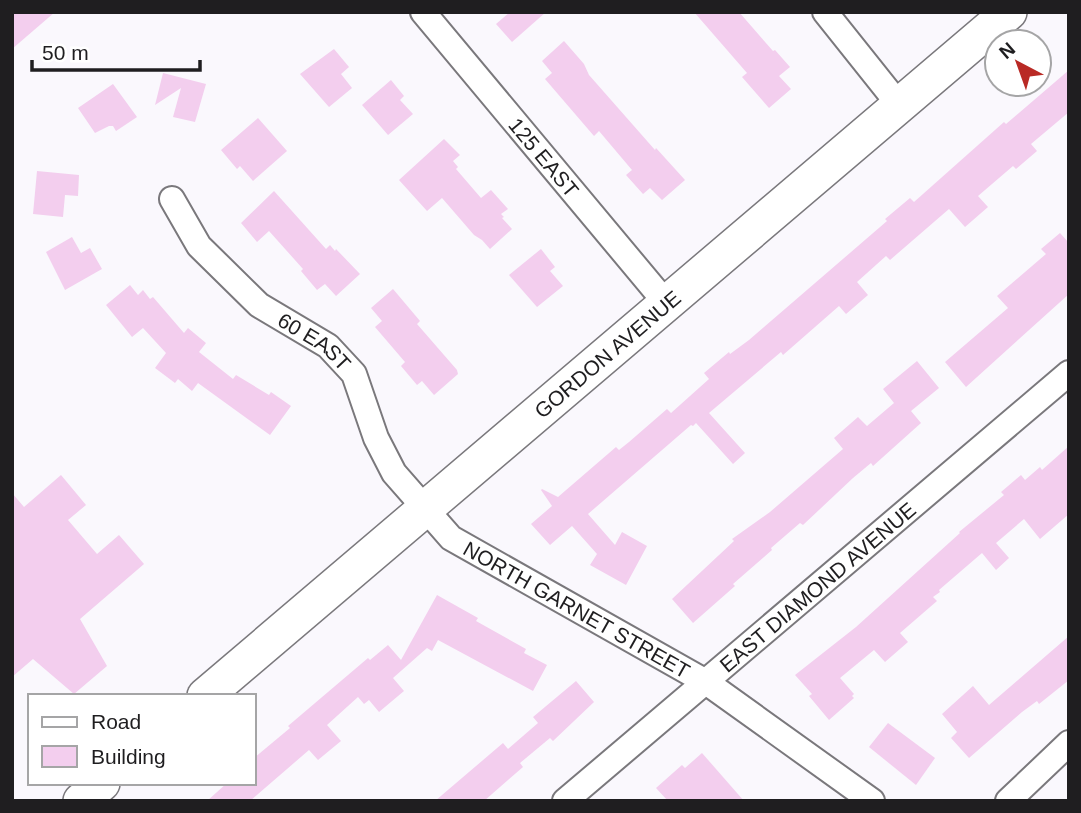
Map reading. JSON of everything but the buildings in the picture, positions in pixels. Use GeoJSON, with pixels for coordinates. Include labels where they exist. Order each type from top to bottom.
{"type":"FeatureCollection","features":[{"type":"Feature","properties":{"kind":"main road","name":"GORDON AVENUE"},"geometry":{"type":"LineString","coordinates":[[207,694],[1009,12]]}},
{"type":"Feature","properties":{"kind":"main road"},"geometry":{"type":"LineString","coordinates":[[81,801],[100,785]]}},
{"type":"Feature","properties":{"kind":"street","name":"125 EAST"},"geometry":{"type":"LineString","coordinates":[[423,12],[666,303]]}},
{"type":"Feature","properties":{"kind":"street"},"geometry":{"type":"LineString","coordinates":[[825,12],[900,106]]}},
{"type":"Feature","properties":{"kind":"street","name":"60 EAST"},"geometry":{"type":"LineString","coordinates":[[172,199],[199,246],[259,305],[328,346],[354,374],[376,438],[394,473],[424,509]]}},
{"type":"Feature","properties":{"kind":"street","name":"EAST DIAMOND AVENUE"},"geometry":{"type":"LineString","coordinates":[[565,801],[1069,373]]}},
{"type":"Feature","properties":{"kind":"street","name":"NORTH GARNET STREET"},"geometry":{"type":"LineString","coordinates":[[424,509],[451,538],[706,682],[872,801]]}},
{"type":"Feature","properties":{"kind":"street"},"geometry":{"type":"LineString","coordinates":[[1008,801],[1069,743]]}}]}
